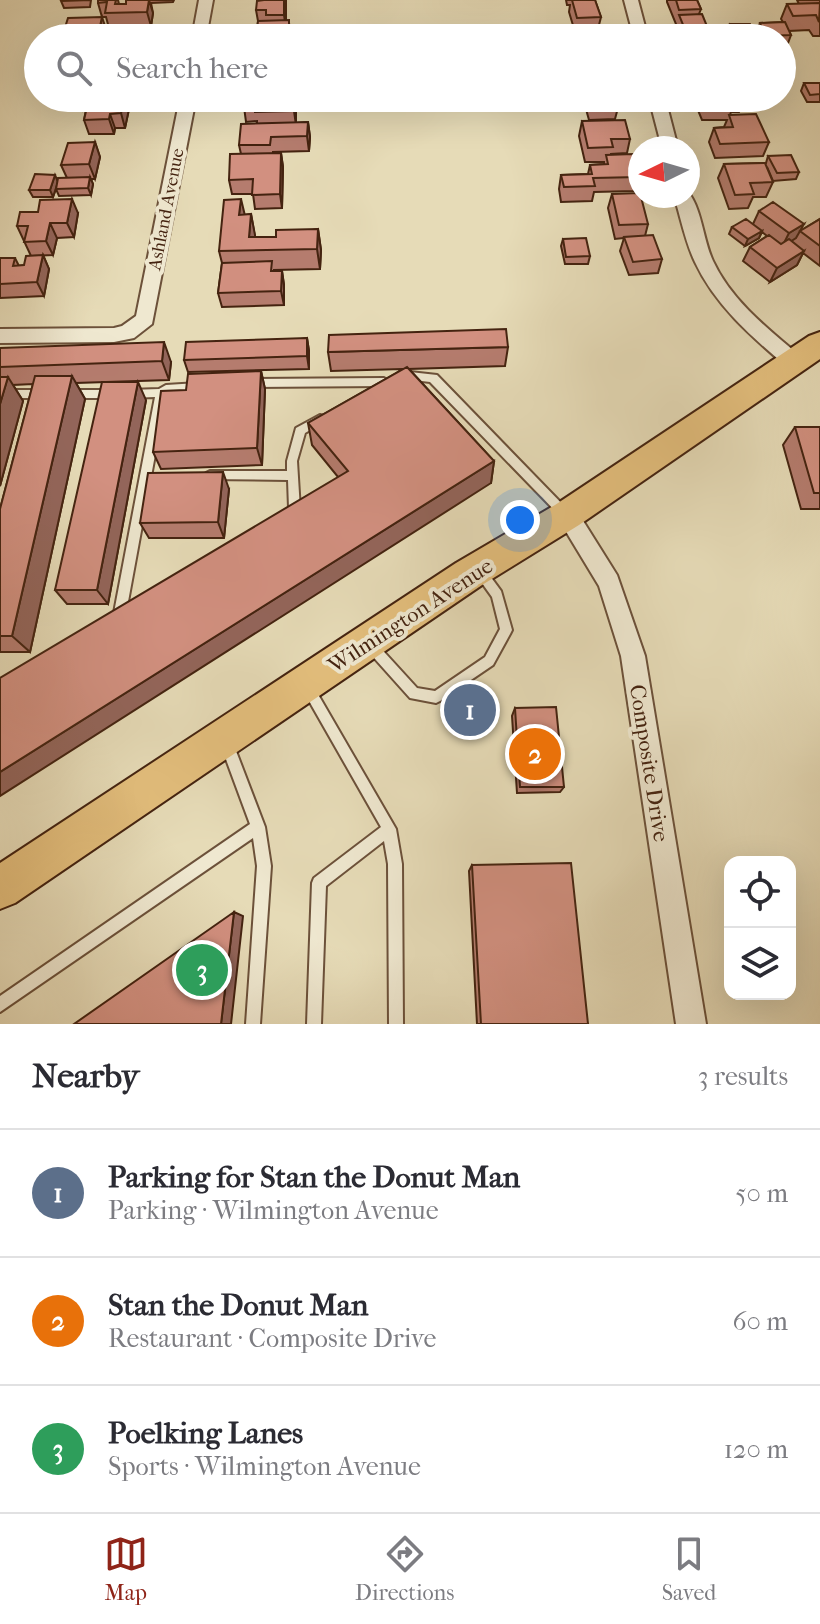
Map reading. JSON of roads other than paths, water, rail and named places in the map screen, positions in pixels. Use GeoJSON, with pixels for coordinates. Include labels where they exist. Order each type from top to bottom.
{"type":"FeatureCollection","features":[{"type":"Feature","properties":{"kind":"main road","name":"Wilmington Avenue"},"geometry":{"type":"LineString","coordinates":[[0,888],[478,569],[567,515],[807,352]]}},
{"type":"Feature","properties":{"kind":"street"},"geometry":{"type":"LineString","coordinates":[[202,24],[206,0]]}},
{"type":"Feature","properties":{"kind":"street"},"geometry":{"type":"LineString","coordinates":[[631,0],[637,24]]}},
{"type":"Feature","properties":{"kind":"street","name":"Ashland Avenue"},"geometry":{"type":"LineString","coordinates":[[0,336],[114,335],[127,333],[145,319],[185,112]]}},
{"type":"Feature","properties":{"kind":"street"},"geometry":{"type":"LineString","coordinates":[[661,112],[667,136]]}},
{"type":"Feature","properties":{"kind":"street"},"geometry":{"type":"LineString","coordinates":[[686,208],[697,246],[720,289],[740,313],[807,352]]}},
{"type":"Feature","properties":{"kind":"street","name":"Composite Drive"},"geometry":{"type":"LineString","coordinates":[[567,515],[609,582],[633,656],[691,1024]]}},
{"type":"Feature","properties":{"kind":"lane"},"geometry":{"type":"LineString","coordinates":[[360,396],[398,374],[433,378],[567,515]]}},
{"type":"Feature","properties":{"kind":"lane"},"geometry":{"type":"LineString","coordinates":[[240,384],[384,382]]}},
{"type":"Feature","properties":{"kind":"lane"},"geometry":{"type":"LineString","coordinates":[[0,394],[161,393],[166,389],[211,386]]}},
{"type":"Feature","properties":{"kind":"lane"},"geometry":{"type":"LineString","coordinates":[[119,618],[161,393]]}},
{"type":"Feature","properties":{"kind":"lane"},"geometry":{"type":"LineString","coordinates":[[276,525],[295,510],[292,461],[300,431],[336,410]]}},
{"type":"Feature","properties":{"kind":"lane"},"geometry":{"type":"LineString","coordinates":[[204,476],[293,475]]}},
{"type":"Feature","properties":{"kind":"lane"},"geometry":{"type":"LineString","coordinates":[[145,478],[160,477]]}},
{"type":"Feature","properties":{"kind":"lane"},"geometry":{"type":"LineString","coordinates":[[368,642],[414,694],[436,697],[489,661],[506,630],[497,595],[478,569]]}},
{"type":"Feature","properties":{"kind":"lane"},"geometry":{"type":"LineString","coordinates":[[106,626],[131,611]]}},
{"type":"Feature","properties":{"kind":"lane"},"geometry":{"type":"LineString","coordinates":[[306,684],[389,829],[395,864],[396,1024]]}},
{"type":"Feature","properties":{"kind":"lane"},"geometry":{"type":"LineString","coordinates":[[224,739],[258,827],[264,866],[253,1024]]}},
{"type":"Feature","properties":{"kind":"lane"},"geometry":{"type":"LineString","coordinates":[[0,1005],[258,827]]}},
{"type":"Feature","properties":{"kind":"lane"},"geometry":{"type":"LineString","coordinates":[[314,1024],[319,883],[389,829]]}},
{"type":"Feature","properties":{"kind":"place","name":"Parking for Stan the Donut Man"},"geometry":{"type":"Point","coordinates":[470,710]}},
{"type":"Feature","properties":{"kind":"place","name":"Stan the Donut Man"},"geometry":{"type":"Point","coordinates":[535,754]}},
{"type":"Feature","properties":{"kind":"place","name":"Poelking Lanes"},"geometry":{"type":"Point","coordinates":[202,970]}}]}
